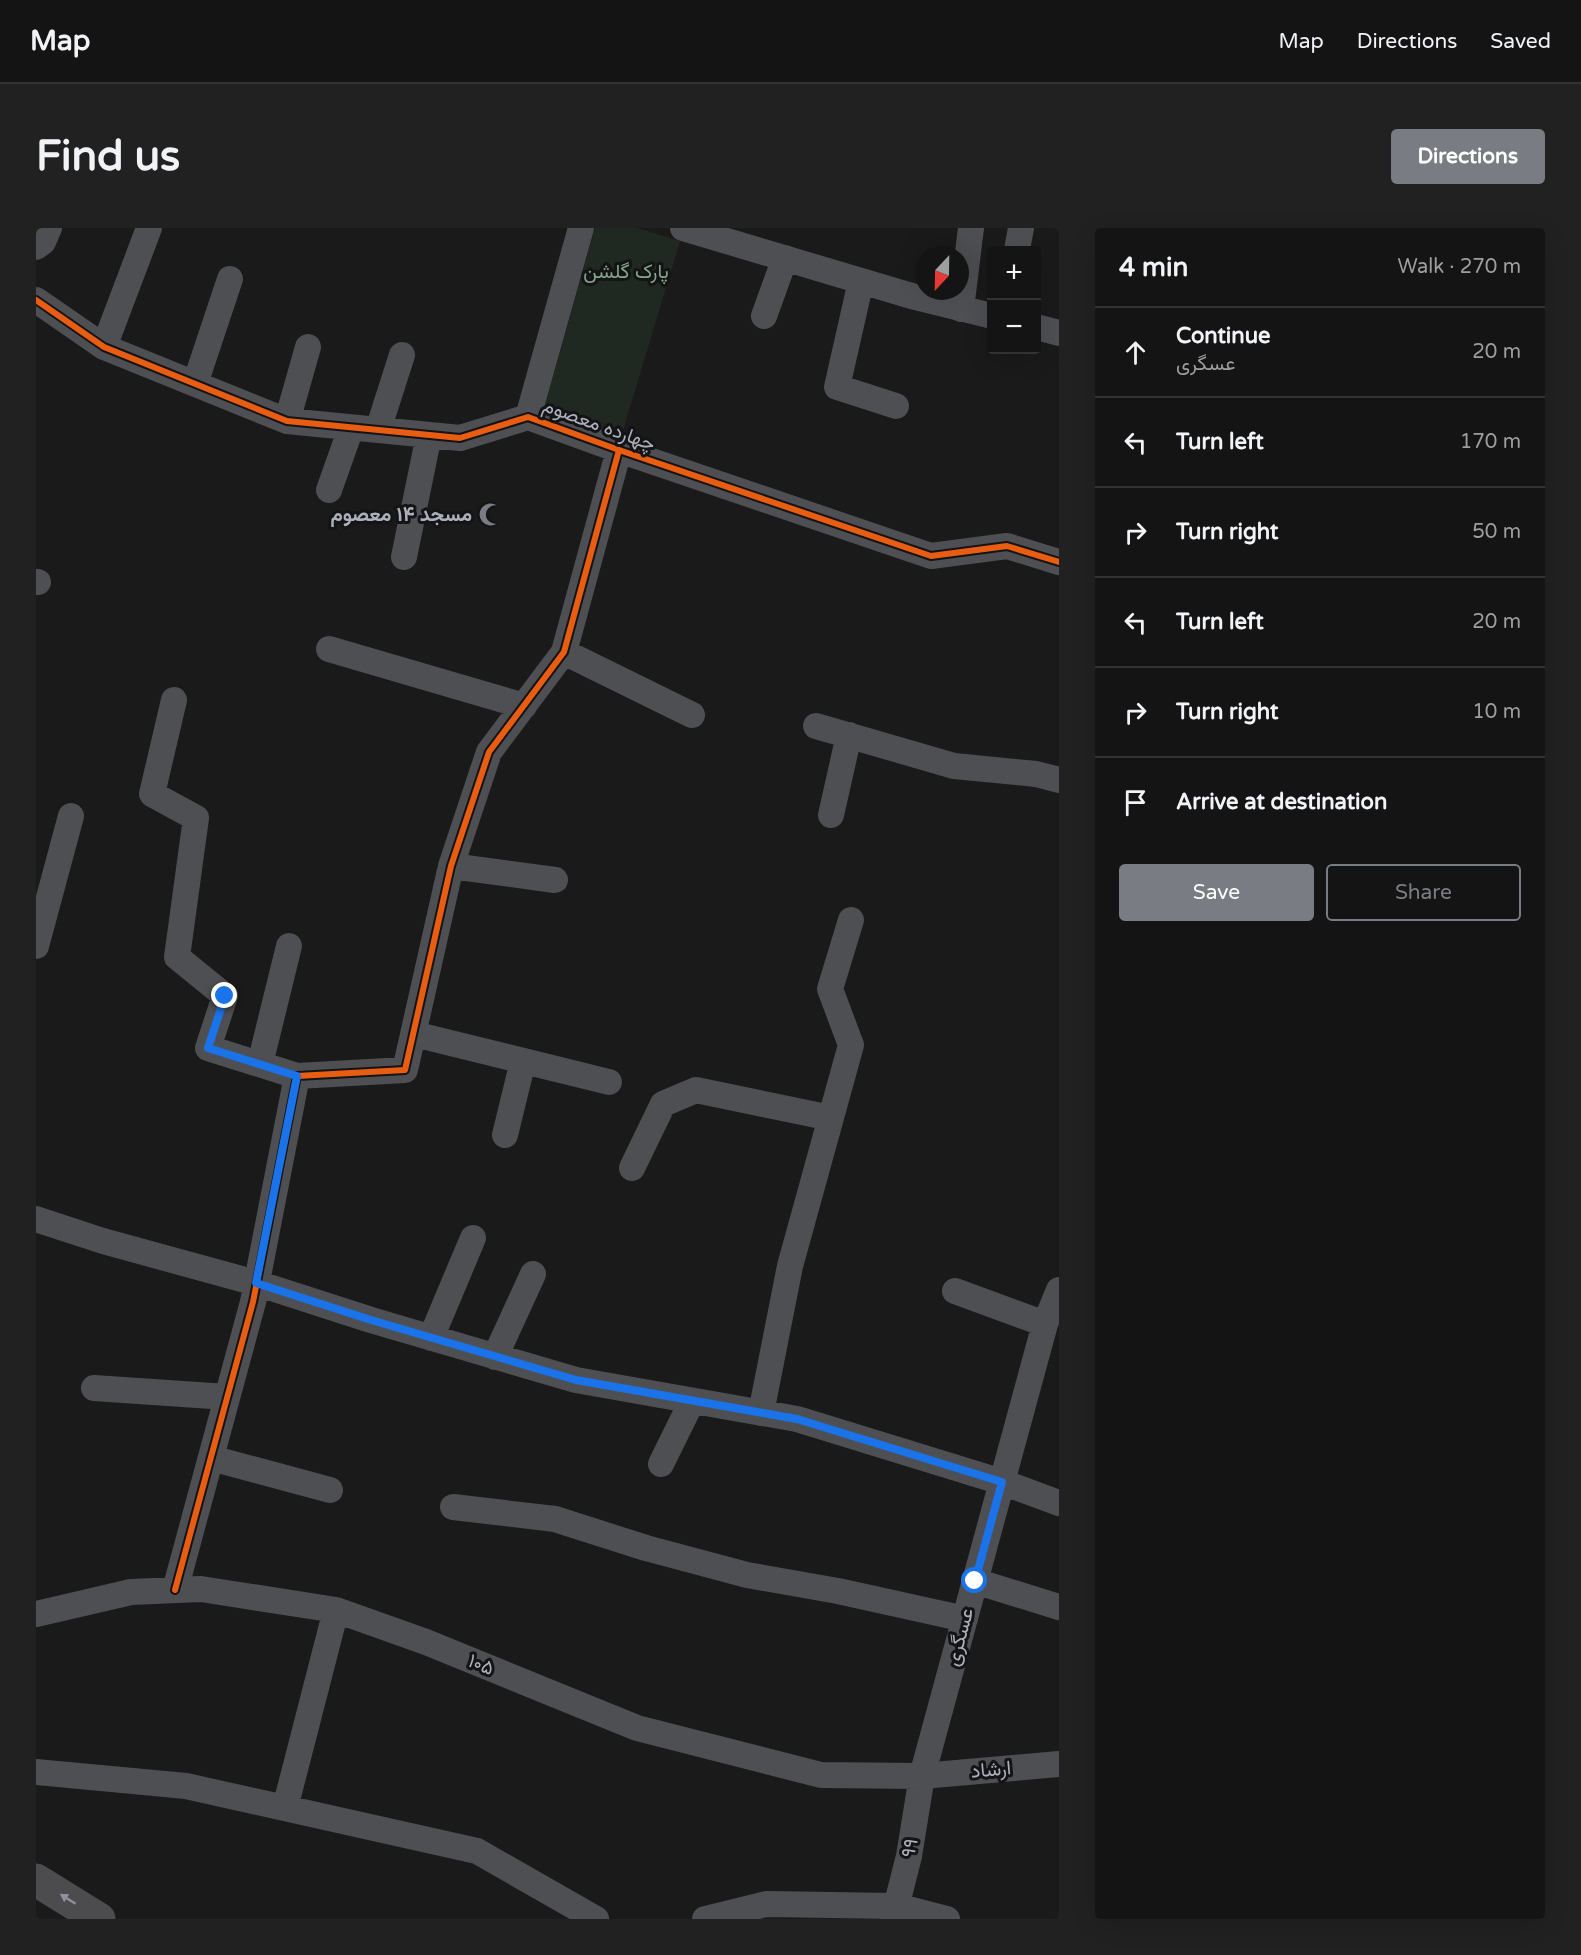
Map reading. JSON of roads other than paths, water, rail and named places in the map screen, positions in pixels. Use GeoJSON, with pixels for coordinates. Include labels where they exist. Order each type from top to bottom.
{"type":"FeatureCollection","features":[{"type":"Feature","properties":{"kind":"main road"},"geometry":{"type":"LineString","coordinates":[[36,1880],[99,1919]]}},
{"type":"Feature","properties":{"kind":"street"},"geometry":{"type":"LineString","coordinates":[[36,248],[43,242],[49,228]]}},
{"type":"Feature","properties":{"kind":"street"},"geometry":{"type":"LineString","coordinates":[[104,347],[149,228]]}},
{"type":"Feature","properties":{"kind":"street"},"geometry":{"type":"LineString","coordinates":[[528,417],[581,228]]}},
{"type":"Feature","properties":{"kind":"street"},"geometry":{"type":"LineString","coordinates":[[961,309],[970,228]]}},
{"type":"Feature","properties":{"kind":"street"},"geometry":{"type":"LineString","coordinates":[[1018,246],[1021,228]]}},
{"type":"Feature","properties":{"kind":"street"},"geometry":{"type":"LineString","coordinates":[[689,229],[861,281],[987,315]]}},
{"type":"Feature","properties":{"kind":"street"},"geometry":{"type":"LineString","coordinates":[[764,316],[785,258]]}},
{"type":"Feature","properties":{"kind":"street"},"geometry":{"type":"LineString","coordinates":[[195,384],[230,279]]}},
{"type":"Feature","properties":{"kind":"street"},"geometry":{"type":"LineString","coordinates":[[861,281],[837,387],[896,406]]}},
{"type":"Feature","properties":{"kind":"street","name":"چهارده معصوم"},"geometry":{"type":"LineString","coordinates":[[36,300],[104,347],[287,421],[460,438],[528,417],[931,556],[1007,546],[1059,562]]}},
{"type":"Feature","properties":{"kind":"street"},"geometry":{"type":"LineString","coordinates":[[1041,328],[1059,333]]}},
{"type":"Feature","properties":{"kind":"street"},"geometry":{"type":"LineString","coordinates":[[287,421],[308,347]]}},
{"type":"Feature","properties":{"kind":"street"},"geometry":{"type":"LineString","coordinates":[[378,430],[402,355]]}},
{"type":"Feature","properties":{"kind":"street"},"geometry":{"type":"LineString","coordinates":[[329,490],[351,428]]}},
{"type":"Feature","properties":{"kind":"street"},"geometry":{"type":"LineString","coordinates":[[404,557],[429,435]]}},
{"type":"Feature","properties":{"kind":"street"},"geometry":{"type":"LineString","coordinates":[[174,700],[153,794],[196,818],[177,957],[225,996],[208,1048],[297,1076],[405,1070],[451,866],[489,752],[564,652],[619,450]]}},
{"type":"Feature","properties":{"kind":"street"},"geometry":{"type":"LineString","coordinates":[[330,649],[524,706]]}},
{"type":"Feature","properties":{"kind":"street"},"geometry":{"type":"LineString","coordinates":[[564,652],[692,715]]}},
{"type":"Feature","properties":{"kind":"street"},"geometry":{"type":"LineString","coordinates":[[816,726],[954,766],[1036,774],[1059,780]]}},
{"type":"Feature","properties":{"kind":"street"},"geometry":{"type":"LineString","coordinates":[[831,815],[849,735]]}},
{"type":"Feature","properties":{"kind":"street"},"geometry":{"type":"LineString","coordinates":[[36,946],[71,816]]}},
{"type":"Feature","properties":{"kind":"street"},"geometry":{"type":"LineString","coordinates":[[451,866],[555,880]]}},
{"type":"Feature","properties":{"kind":"street"},"geometry":{"type":"LineString","coordinates":[[760,1413],[790,1266],[851,1046],[830,989],[851,920]]}},
{"type":"Feature","properties":{"kind":"street"},"geometry":{"type":"LineString","coordinates":[[260,1064],[289,946]]}},
{"type":"Feature","properties":{"kind":"street"},"geometry":{"type":"LineString","coordinates":[[414,1034],[609,1082]]}},
{"type":"Feature","properties":{"kind":"street"},"geometry":{"type":"LineString","coordinates":[[506,1135],[523,1061]]}},
{"type":"Feature","properties":{"kind":"street"},"geometry":{"type":"LineString","coordinates":[[176,1590],[256,1283],[297,1076]]}},
{"type":"Feature","properties":{"kind":"street"},"geometry":{"type":"LineString","coordinates":[[632,1168],[663,1104],[696,1090],[831,1118]]}},
{"type":"Feature","properties":{"kind":"street"},"geometry":{"type":"LineString","coordinates":[[36,1219],[103,1241],[256,1283],[431,1338],[576,1380],[797,1419],[1002,1482],[1059,1503]]}},
{"type":"Feature","properties":{"kind":"street"},"geometry":{"type":"LineString","coordinates":[[431,1338],[474,1238]]}},
{"type":"Feature","properties":{"kind":"street"},"geometry":{"type":"LineString","coordinates":[[495,1357],[533,1274]]}},
{"type":"Feature","properties":{"kind":"street","name":"عسگری"},"geometry":{"type":"LineString","coordinates":[[922,1776],[1045,1324],[1059,1290]]}},
{"type":"Feature","properties":{"kind":"street"},"geometry":{"type":"LineString","coordinates":[[955,1291],[1045,1324]]}},
{"type":"Feature","properties":{"kind":"street"},"geometry":{"type":"LineString","coordinates":[[94,1388],[227,1397]]}},
{"type":"Feature","properties":{"kind":"street"},"geometry":{"type":"LineString","coordinates":[[661,1464],[692,1401]]}},
{"type":"Feature","properties":{"kind":"street"},"geometry":{"type":"LineString","coordinates":[[211,1458],[330,1490]]}},
{"type":"Feature","properties":{"kind":"street"},"geometry":{"type":"LineString","coordinates":[[453,1507],[555,1519],[646,1548],[747,1575],[838,1591],[965,1619]]}},
{"type":"Feature","properties":{"kind":"street"},"geometry":{"type":"LineString","coordinates":[[975,1581],[1059,1607]]}},
{"type":"Feature","properties":{"kind":"street","name":"۱۰۵"},"geometry":{"type":"LineString","coordinates":[[36,1614],[131,1592],[201,1589],[336,1610],[426,1642],[637,1728],[821,1775],[922,1776]]}},
{"type":"Feature","properties":{"kind":"street"},"geometry":{"type":"LineString","coordinates":[[285,1808],[336,1610]]}},
{"type":"Feature","properties":{"kind":"street","name":"ارشاد"},"geometry":{"type":"LineString","coordinates":[[922,1776],[1059,1764]]}},
{"type":"Feature","properties":{"kind":"street"},"geometry":{"type":"LineString","coordinates":[[36,1772],[186,1786],[477,1851],[596,1919]]}},
{"type":"Feature","properties":{"kind":"street","name":"۹۹"},"geometry":{"type":"LineString","coordinates":[[895,1913],[909,1856],[922,1776]]}},
{"type":"Feature","properties":{"kind":"street"},"geometry":{"type":"LineString","coordinates":[[705,1919],[766,1904],[947,1919]]}},
{"type":"Feature","properties":{"kind":"place","name":"مسجد ۱۴ معصوم"},"geometry":{"type":"Point","coordinates":[490,515]}},
{"type":"Feature","properties":{"kind":"park label","name":"پارک گلشن"},"geometry":{"type":"Point","coordinates":[626,272]}}]}
